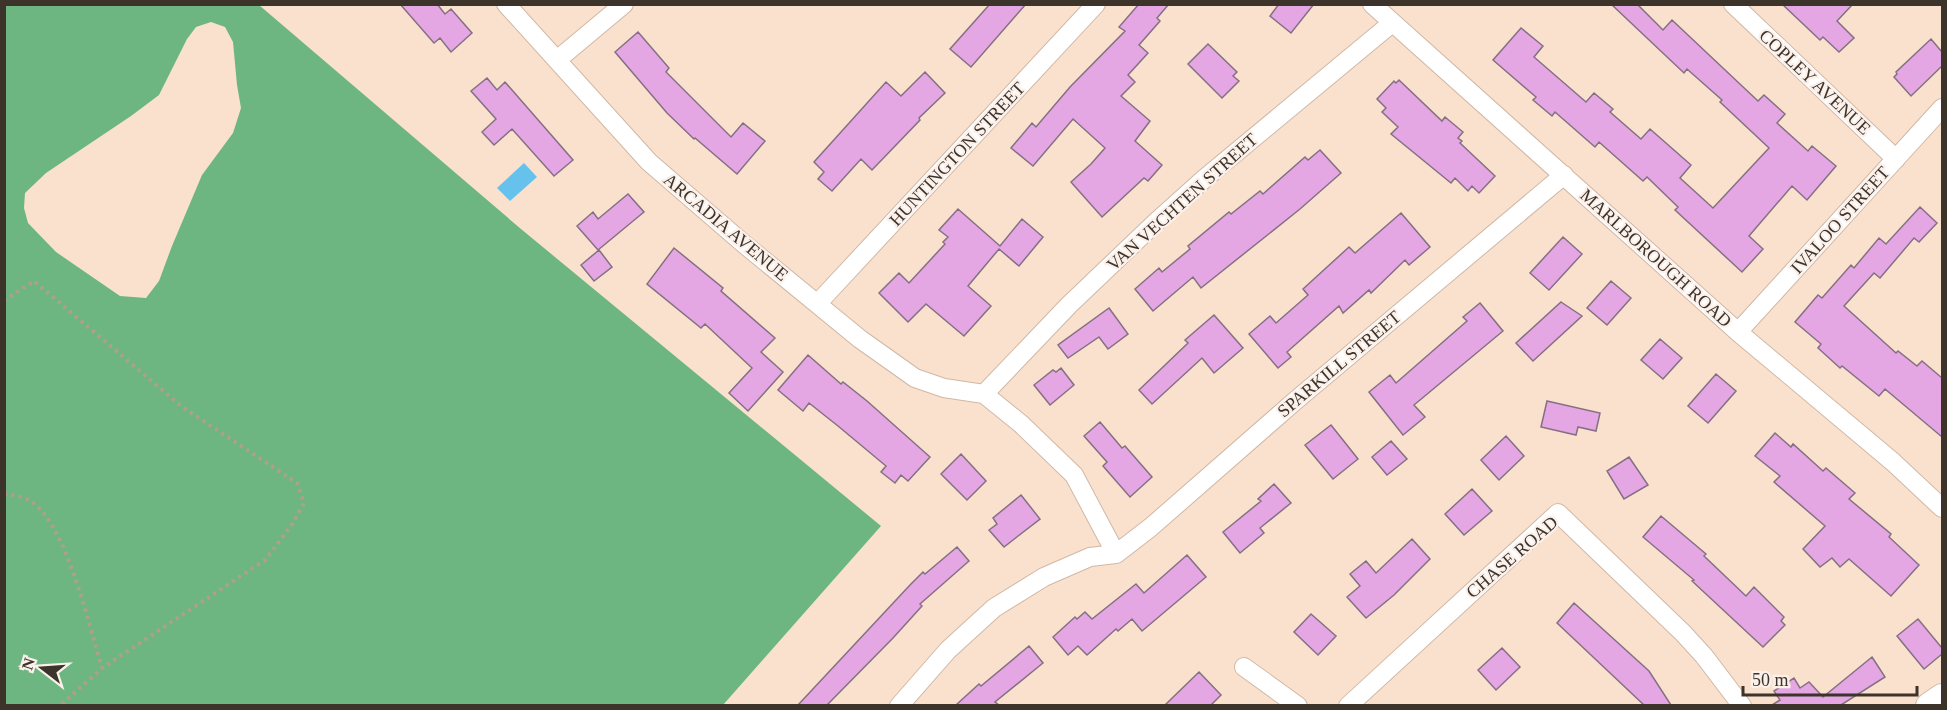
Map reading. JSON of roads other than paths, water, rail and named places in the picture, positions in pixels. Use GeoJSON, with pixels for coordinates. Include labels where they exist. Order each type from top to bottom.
{"type":"FeatureCollection","features":[{"type":"Feature","properties":{"kind":"main road"},"geometry":{"type":"LineString","coordinates":[[1929,705],[1942,697]]}},
{"type":"Feature","properties":{"kind":"street","name":"ARCADIA AVENUE"},"geometry":{"type":"LineString","coordinates":[[506,4],[649,162],[817,304],[860,339],[915,378],[944,388],[984,394]]}},
{"type":"Feature","properties":{"kind":"street"},"geometry":{"type":"LineString","coordinates":[[557,60],[624,4]]}},
{"type":"Feature","properties":{"kind":"street","name":"HUNTINGTON STREET"},"geometry":{"type":"LineString","coordinates":[[817,304],[1096,4]]}},
{"type":"Feature","properties":{"kind":"street","name":"MARLBOROUGH ROAD"},"geometry":{"type":"LineString","coordinates":[[1372,4],[1738,332],[1893,462],[1942,508]]}},
{"type":"Feature","properties":{"kind":"street","name":"COPLEY AVENUE"},"geometry":{"type":"LineString","coordinates":[[1733,4],[1896,159]]}},
{"type":"Feature","properties":{"kind":"street","name":"VAN VECHTEN STREET"},"geometry":{"type":"LineString","coordinates":[[984,394],[1069,305],[1155,223],[1204,179],[1392,23]]}},
{"type":"Feature","properties":{"kind":"street","name":"IVALOO STREET"},"geometry":{"type":"LineString","coordinates":[[1738,332],[1942,108]]}},
{"type":"Feature","properties":{"kind":"street","name":"SPARKILL STREET"},"geometry":{"type":"LineString","coordinates":[[1116,554],[1151,527],[1295,401],[1564,175]]}},
{"type":"Feature","properties":{"kind":"street"},"geometry":{"type":"LineString","coordinates":[[899,705],[948,650],[994,608],[1044,577],[1090,557],[1116,554],[1074,476],[1021,424],[984,394]]}},
{"type":"Feature","properties":{"kind":"street","name":"CHASE ROAD"},"geometry":{"type":"LineString","coordinates":[[1348,705],[1558,513],[1683,633],[1742,705]]}},
{"type":"Feature","properties":{"kind":"street"},"geometry":{"type":"LineString","coordinates":[[1245,667],[1298,705]]}},
{"type":"Feature","properties":{"kind":"water"},"geometry":{"type":"Polygon","coordinates":[[[524,163],[537,177],[510,201],[497,188],[524,163]]]}}]}
